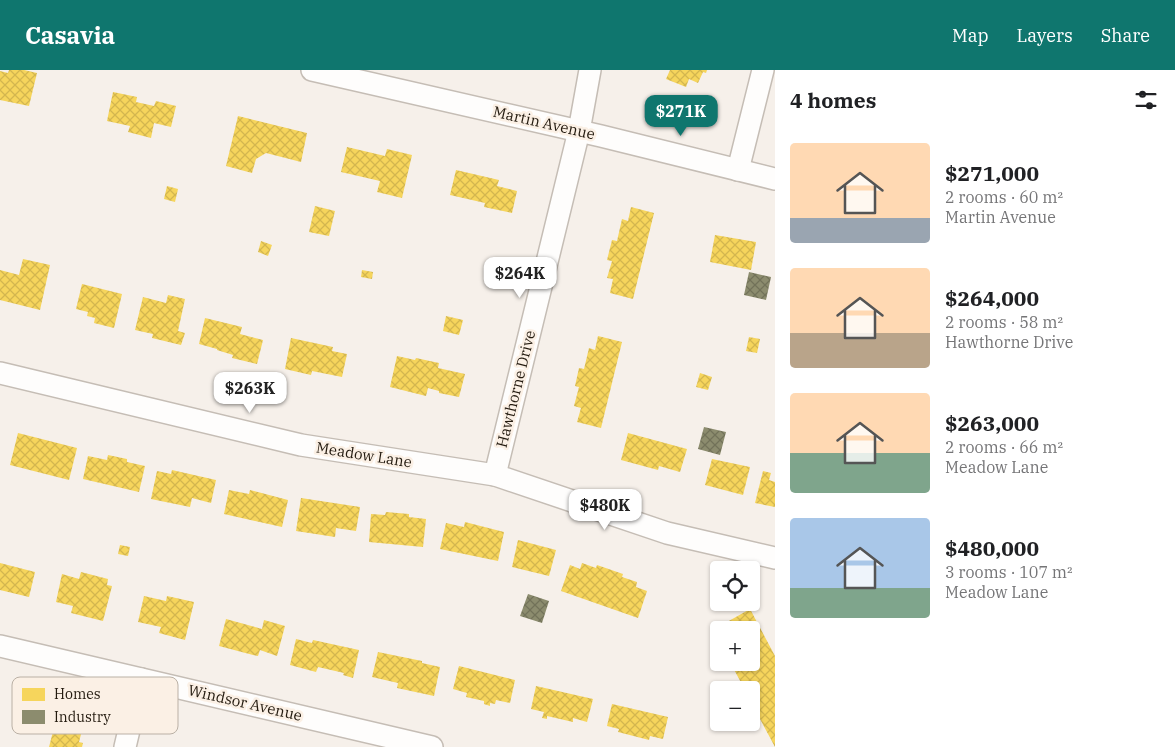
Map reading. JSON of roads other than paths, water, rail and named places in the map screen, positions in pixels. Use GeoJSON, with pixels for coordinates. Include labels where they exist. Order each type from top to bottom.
{"type":"FeatureCollection","features":[{"type":"Feature","properties":{"kind":"street","name":"Martin Avenue"},"geometry":{"type":"LineString","coordinates":[[312,70],[579,131],[775,179]]}},
{"type":"Feature","properties":{"kind":"street","name":"Hawthorne Drive"},"geometry":{"type":"LineString","coordinates":[[496,475],[579,131],[590,70]]}},
{"type":"Feature","properties":{"kind":"street"},"geometry":{"type":"LineString","coordinates":[[738,170],[763,70]]}},
{"type":"Feature","properties":{"kind":"street","name":"Meadow Lane"},"geometry":{"type":"LineString","coordinates":[[0,374],[301,445],[496,475],[667,533],[775,558]]}},
{"type":"Feature","properties":{"kind":"street","name":"Windsor Avenue"},"geometry":{"type":"LineString","coordinates":[[0,646],[132,677]]}},
{"type":"Feature","properties":{"kind":"street","name":"Windsor Avenue"},"geometry":{"type":"LineString","coordinates":[[178,688],[432,747]]}},
{"type":"Feature","properties":{"kind":"street"},"geometry":{"type":"LineString","coordinates":[[125,747],[128,734]]}}]}
